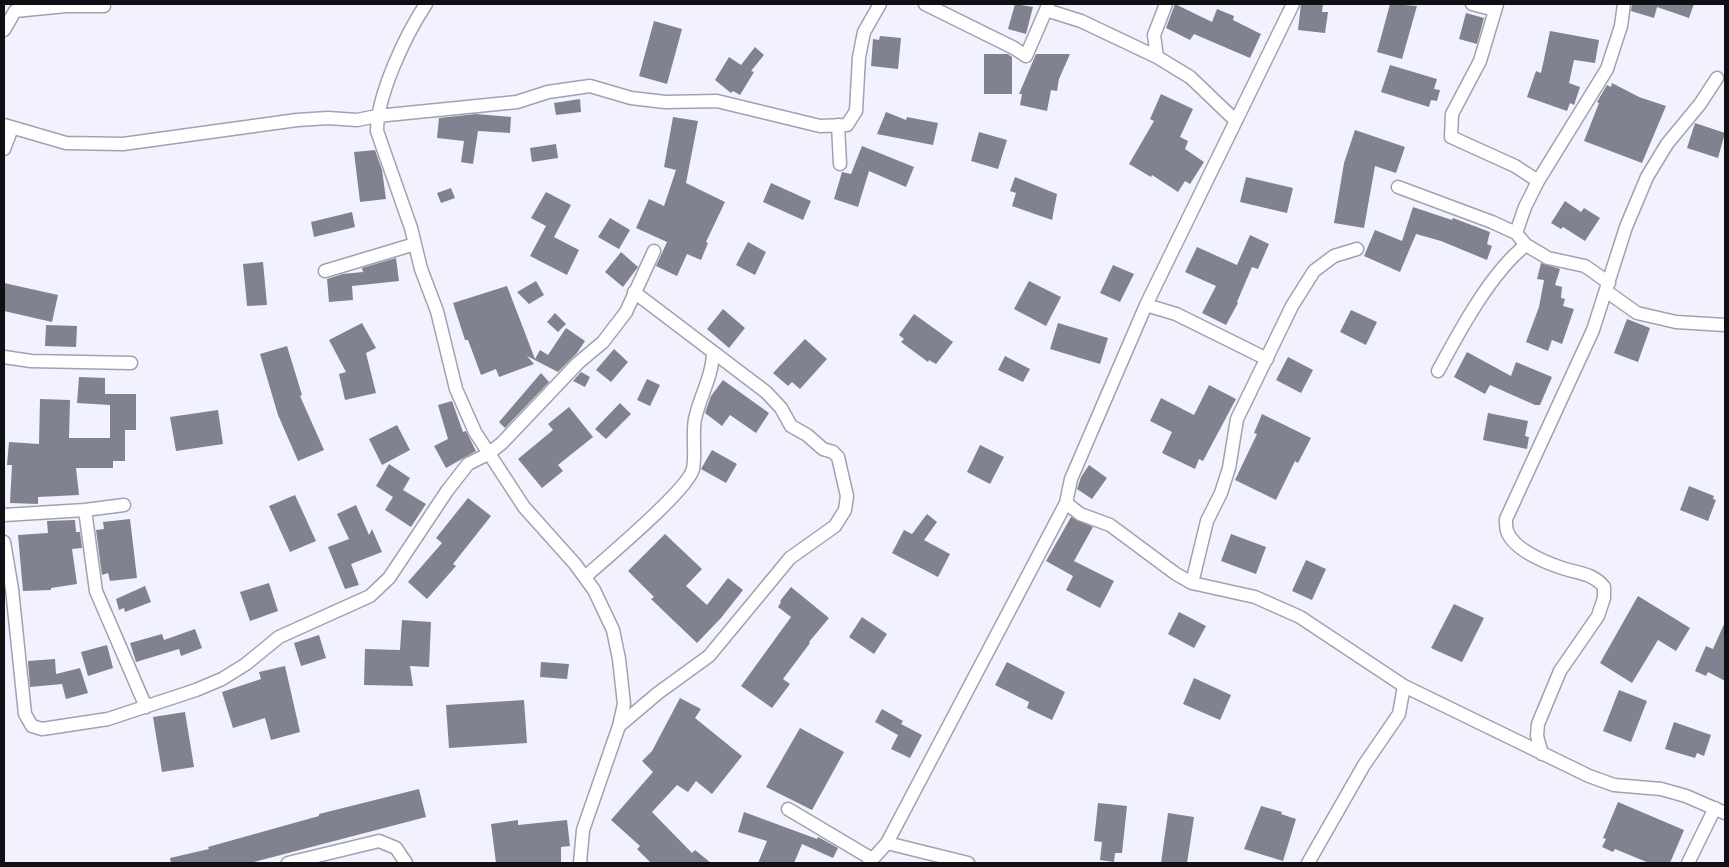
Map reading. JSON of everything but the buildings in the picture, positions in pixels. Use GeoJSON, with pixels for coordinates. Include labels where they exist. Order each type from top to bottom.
{"type":"FeatureCollection","features":[{"type":"Feature","properties":{"kind":"street"},"geometry":{"type":"LineString","coordinates":[[426,4],[403,45],[377,116],[377,131],[436,311],[456,389],[475,432],[524,507],[585,577],[594,590],[613,630],[619,659],[624,704],[619,726],[584,830],[580,863]]}},
{"type":"Feature","properties":{"kind":"street"},"geometry":{"type":"LineString","coordinates":[[4,149],[8,126],[66,143],[123,144],[297,120],[328,118],[357,120],[377,116],[517,102],[548,92],[590,86],[631,98],[665,102],[717,101],[820,126],[847,124],[856,111],[859,57],[864,32],[880,4]]}},
{"type":"Feature","properties":{"kind":"street"},"geometry":{"type":"LineString","coordinates":[[924,4],[1006,44],[1026,56],[1047,7],[1157,57],[1190,76],[1236,121]]}},
{"type":"Feature","properties":{"kind":"street"},"geometry":{"type":"LineString","coordinates":[[1157,57],[1154,35],[1166,4]]}},
{"type":"Feature","properties":{"kind":"street"},"geometry":{"type":"LineString","coordinates":[[788,809],[871,861],[887,843],[1066,503],[1071,479],[1146,305],[1294,4]]}},
{"type":"Feature","properties":{"kind":"street"},"geometry":{"type":"LineString","coordinates":[[1472,4],[1496,7],[1480,60],[1452,114],[1451,137],[1515,166],[1538,181]]}},
{"type":"Feature","properties":{"kind":"street"},"geometry":{"type":"LineString","coordinates":[[1516,233],[1525,207],[1538,181],[1607,69],[1621,26],[1624,4]]}},
{"type":"Feature","properties":{"kind":"street"},"geometry":{"type":"LineString","coordinates":[[4,30],[15,12],[66,6],[104,6]]}},
{"type":"Feature","properties":{"kind":"street"},"geometry":{"type":"LineString","coordinates":[[1542,754],[1537,736],[1538,724],[1560,672],[1598,616],[1604,598],[1604,587],[1589,575],[1560,567],[1531,554],[1515,542],[1507,531],[1506,519],[1590,339],[1626,227],[1647,177],[1667,144],[1700,104],[1717,78]]}},
{"type":"Feature","properties":{"kind":"street"},"geometry":{"type":"LineString","coordinates":[[838,125],[840,164]]}},
{"type":"Feature","properties":{"kind":"street"},"geometry":{"type":"LineString","coordinates":[[1398,187],[1492,222],[1516,233],[1526,245],[1548,258],[1585,266],[1637,313],[1676,322],[1725,324]]}},
{"type":"Feature","properties":{"kind":"street"},"geometry":{"type":"LineString","coordinates":[[325,271],[415,244]]}},
{"type":"Feature","properties":{"kind":"street"},"geometry":{"type":"LineString","coordinates":[[1438,370],[1490,286],[1517,252],[1526,245]]}},
{"type":"Feature","properties":{"kind":"street"},"geometry":{"type":"LineString","coordinates":[[1192,583],[1207,521],[1221,493],[1229,468],[1237,419],[1292,306],[1314,271],[1334,256],[1357,249]]}},
{"type":"Feature","properties":{"kind":"street"},"geometry":{"type":"LineString","coordinates":[[4,542],[12,589],[25,714],[32,726],[42,729],[108,719],[222,679],[246,664],[279,637],[370,596],[390,578],[447,490],[468,464],[488,454],[502,443],[578,362],[603,342],[626,312],[654,251]]}},
{"type":"Feature","properties":{"kind":"street"},"geometry":{"type":"LineString","coordinates":[[619,726],[658,692],[709,656],[790,558],[834,526],[845,510],[847,496],[838,457],[834,452],[822,449],[807,435],[791,426],[781,408],[766,392],[634,292]]}},
{"type":"Feature","properties":{"kind":"street"},"geometry":{"type":"LineString","coordinates":[[1146,305],[1176,314],[1267,359]]}},
{"type":"Feature","properties":{"kind":"street"},"geometry":{"type":"LineString","coordinates":[[585,577],[674,495],[692,470],[695,419],[710,372],[713,352]]}},
{"type":"Feature","properties":{"kind":"street"},"geometry":{"type":"LineString","coordinates":[[4,356],[31,361],[131,363]]}},
{"type":"Feature","properties":{"kind":"street"},"geometry":{"type":"LineString","coordinates":[[1066,503],[1080,514],[1110,525],[1176,574],[1192,583],[1255,597],[1300,617],[1404,686],[1542,754],[1614,785],[1661,789],[1722,809],[1688,863]]}},
{"type":"Feature","properties":{"kind":"street"},"geometry":{"type":"LineString","coordinates":[[4,515],[85,510],[124,505]]}},
{"type":"Feature","properties":{"kind":"street"},"geometry":{"type":"LineString","coordinates":[[85,510],[96,591],[146,707]]}},
{"type":"Feature","properties":{"kind":"street"},"geometry":{"type":"LineString","coordinates":[[1308,863],[1364,765],[1399,714],[1404,686]]}},
{"type":"Feature","properties":{"kind":"street"},"geometry":{"type":"LineString","coordinates":[[288,863],[379,841],[396,848],[406,863]]}},
{"type":"Feature","properties":{"kind":"street"},"geometry":{"type":"LineString","coordinates":[[887,843],[968,863]]}}]}
